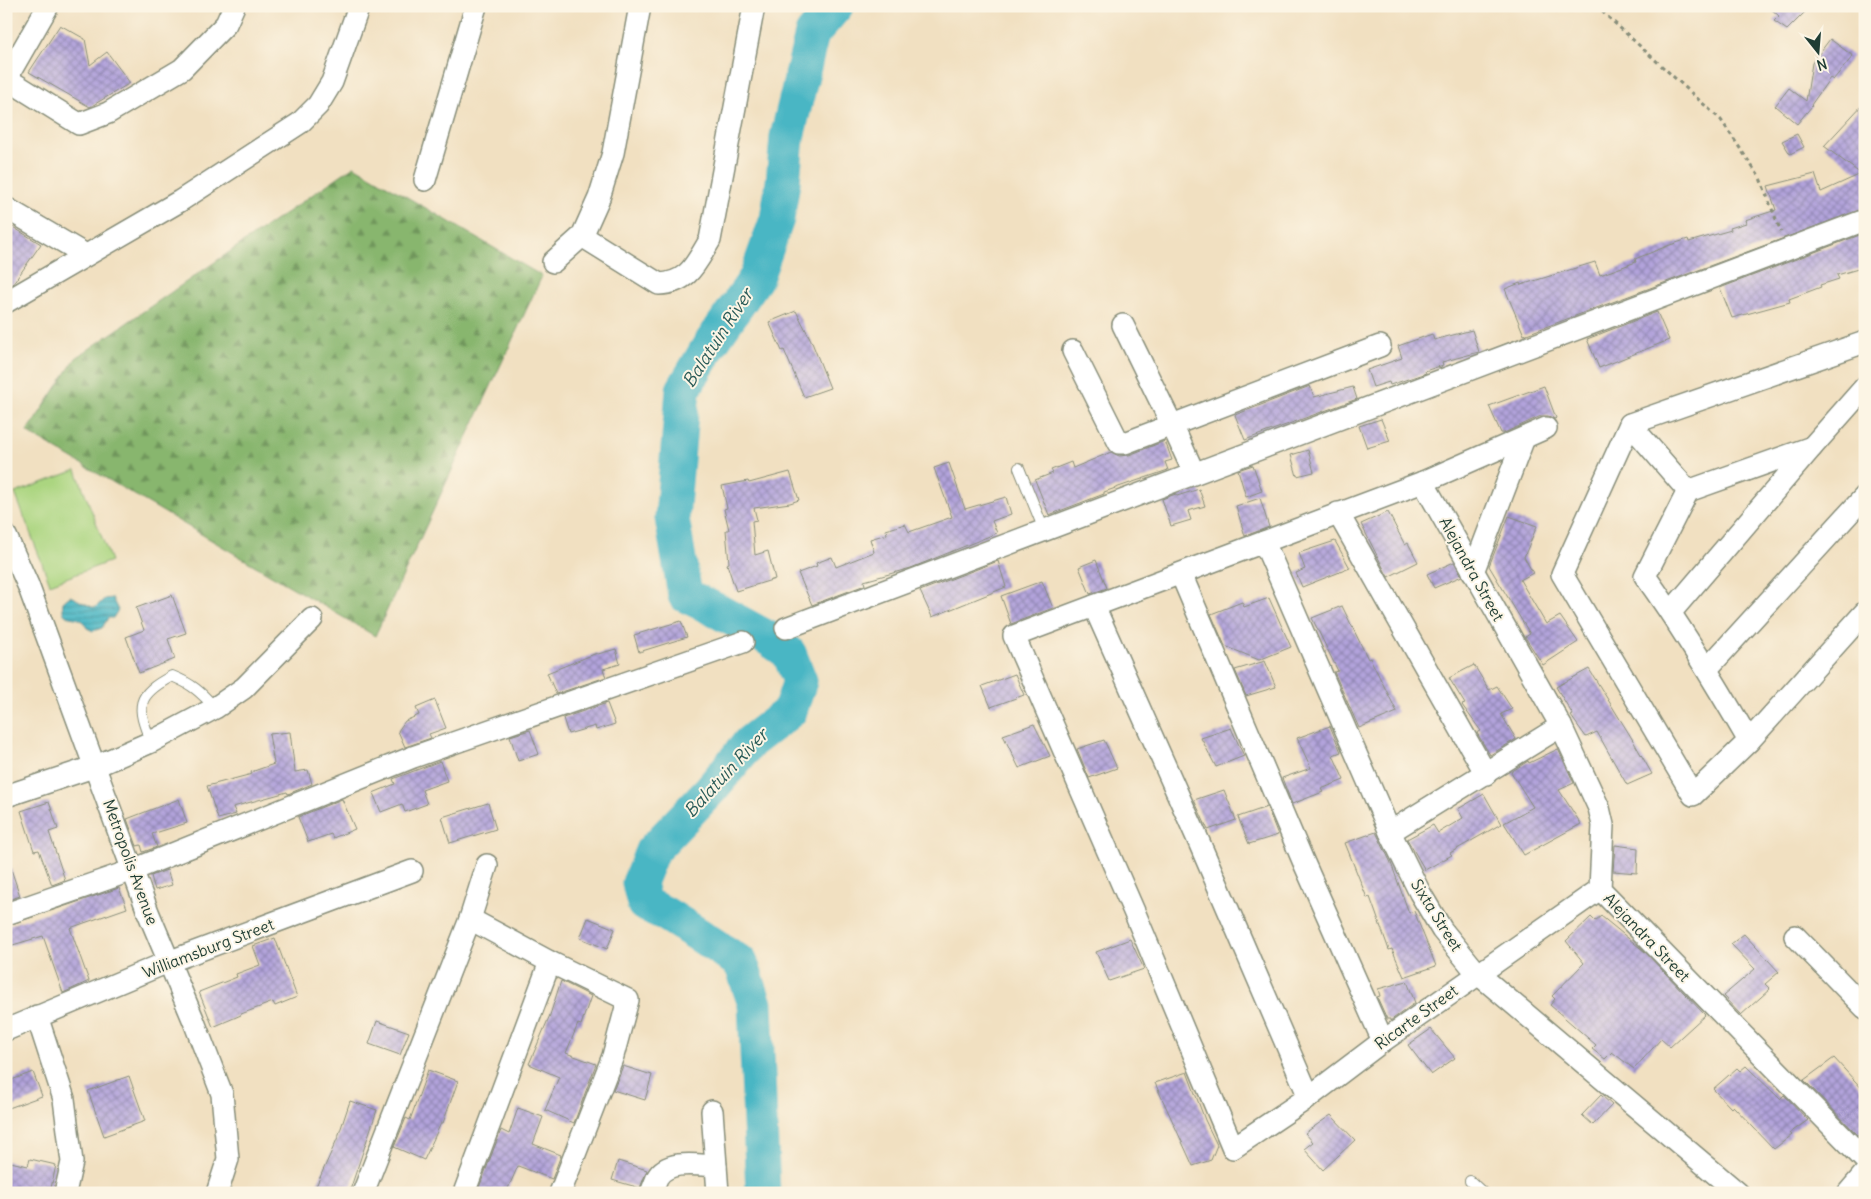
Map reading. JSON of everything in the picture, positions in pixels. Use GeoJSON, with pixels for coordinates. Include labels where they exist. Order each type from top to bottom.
{"type":"FeatureCollection","features":[{"type":"Feature","properties":{"kind":"street"},"geometry":{"type":"LineString","coordinates":[[48,6],[6,79],[79,124],[108,113],[182,69],[226,24],[234,6]]}},
{"type":"Feature","properties":{"kind":"street"},"geometry":{"type":"LineString","coordinates":[[6,302],[180,201],[300,124],[318,105],[332,82],[359,6]]}},
{"type":"Feature","properties":{"kind":"street"},"geometry":{"type":"LineString","coordinates":[[425,180],[476,6]]}},
{"type":"Feature","properties":{"kind":"street"},"geometry":{"type":"LineString","coordinates":[[553,262],[582,236],[599,198],[613,153],[640,6]]}},
{"type":"Feature","properties":{"kind":"street"},"geometry":{"type":"LineString","coordinates":[[582,236],[659,284],[672,283],[683,278],[695,265],[710,240],[754,6]]}},
{"type":"Feature","properties":{"kind":"street"},"geometry":{"type":"LineString","coordinates":[[6,208],[86,255]]}},
{"type":"Feature","properties":{"kind":"street"},"geometry":{"type":"LineString","coordinates":[[786,628],[1865,220]]}},
{"type":"Feature","properties":{"kind":"street"},"geometry":{"type":"LineString","coordinates":[[1123,325],[1194,473]]}},
{"type":"Feature","properties":{"kind":"street"},"geometry":{"type":"LineString","coordinates":[[1865,342],[1630,424],[1562,574],[1693,795],[1749,741],[1865,612]]}},
{"type":"Feature","properties":{"kind":"street"},"geometry":{"type":"LineString","coordinates":[[1073,351],[1119,443],[1125,443],[1380,346]]}},
{"type":"Feature","properties":{"kind":"street"},"geometry":{"type":"LineString","coordinates":[[1671,612],[1865,388]]}},
{"type":"Feature","properties":{"kind":"street"},"geometry":{"type":"LineString","coordinates":[[1630,424],[1688,490]]}},
{"type":"Feature","properties":{"kind":"street"},"geometry":{"type":"LineString","coordinates":[[1309,1098],[1199,842],[1094,606],[1423,482],[1546,428]]}},
{"type":"Feature","properties":{"kind":"street"},"geometry":{"type":"LineString","coordinates":[[1473,572],[1524,438]]}},
{"type":"Feature","properties":{"kind":"street"},"geometry":{"type":"LineString","coordinates":[[1749,741],[1671,612],[1644,576],[1688,490],[1812,447]]}},
{"type":"Feature","properties":{"kind":"street","name":"Alejandra Street"},"geometry":{"type":"LineString","coordinates":[[1423,482],[1561,726],[1599,808],[1603,825],[1600,889],[1865,1160]]}},
{"type":"Feature","properties":{"kind":"street"},"geometry":{"type":"LineString","coordinates":[[1707,669],[1865,496]]}},
{"type":"Feature","properties":{"kind":"street"},"geometry":{"type":"LineString","coordinates":[[1338,513],[1486,774]]}},
{"type":"Feature","properties":{"kind":"street","name":"Metropolis Avenue"},"geometry":{"type":"LineString","coordinates":[[6,536],[28,585],[96,766],[132,870],[222,1094],[228,1159],[217,1193]]}},
{"type":"Feature","properties":{"kind":"street","name":"Sixta Street"},"geometry":{"type":"LineString","coordinates":[[1264,542],[1390,832],[1424,900],[1442,930],[1477,973],[1738,1193]]}},
{"type":"Feature","properties":{"kind":"street"},"geometry":{"type":"LineString","coordinates":[[1181,574],[1304,863],[1383,1041]]}},
{"type":"Feature","properties":{"kind":"street","name":"Ricarte Street"},"geometry":{"type":"LineString","coordinates":[[1094,606],[1014,636],[1136,916],[1233,1148],[1309,1098],[1383,1041],[1477,973],[1600,889]]}},
{"type":"Feature","properties":{"kind":"street"},"geometry":{"type":"LineString","coordinates":[[6,796],[96,766],[151,742],[215,708],[244,688],[312,619]]}},
{"type":"Feature","properties":{"kind":"street"},"geometry":{"type":"LineString","coordinates":[[6,914],[132,870],[413,757],[743,642]]}},
{"type":"Feature","properties":{"kind":"street"},"geometry":{"type":"LineString","coordinates":[[1390,832],[1561,726]]}},
{"type":"Feature","properties":{"kind":"street"},"geometry":{"type":"LineString","coordinates":[[363,1193],[470,918],[487,865]]}},
{"type":"Feature","properties":{"kind":"street","name":"Williamsburg Street"},"geometry":{"type":"LineString","coordinates":[[6,1030],[168,962],[412,871]]}},
{"type":"Feature","properties":{"kind":"street"},"geometry":{"type":"LineString","coordinates":[[470,918],[550,962],[628,1000],[613,1056],[560,1193]]}},
{"type":"Feature","properties":{"kind":"street"},"geometry":{"type":"LineString","coordinates":[[1794,936],[1865,1008]]}},
{"type":"Feature","properties":{"kind":"street"},"geometry":{"type":"LineString","coordinates":[[464,1193],[550,962]]}},
{"type":"Feature","properties":{"kind":"street"},"geometry":{"type":"LineString","coordinates":[[37,1016],[64,1099],[72,1162],[65,1193]]}},
{"type":"Feature","properties":{"kind":"street"},"geometry":{"type":"LineString","coordinates":[[712,1111],[718,1193]]}},
{"type":"Feature","properties":{"kind":"street"},"geometry":{"type":"LineString","coordinates":[[651,1193],[658,1177],[670,1167],[679,1165],[716,1166]]}},
{"type":"Feature","properties":{"kind":"street"},"geometry":{"type":"LineString","coordinates":[[1848,1193],[1865,1173]]}},
{"type":"Feature","properties":{"kind":"lane"},"geometry":{"type":"LineString","coordinates":[[1020,468],[1044,530]]}},
{"type":"Feature","properties":{"kind":"lane"},"geometry":{"type":"LineString","coordinates":[[151,742],[142,721],[141,701],[152,686],[172,676],[188,682],[202,693],[215,708]]}},
{"type":"Feature","properties":{"kind":"lane"},"geometry":{"type":"LineString","coordinates":[[1470,1182],[1483,1193]]}},
{"type":"Feature","properties":{"kind":"path"},"geometry":{"type":"LineString","coordinates":[[1596,6],[1721,120],[1760,178],[1788,248]]}},
{"type":"Feature","properties":{"kind":"green space"},"geometry":{"type":"Polygon","coordinates":[[[354,166],[542,276],[375,636],[27,432],[76,358],[354,166]]]}},
{"type":"Feature","properties":{"kind":"green space"},"geometry":{"type":"Polygon","coordinates":[[[76,470],[111,561],[50,584],[15,493],[76,470]]]}},
{"type":"Feature","properties":{"kind":"water"},"geometry":{"type":"Polygon","coordinates":[[[70,596],[92,607],[96,607],[104,599],[112,598],[118,610],[113,618],[108,618],[102,628],[93,631],[87,628],[82,620],[67,616],[63,612],[63,602],[70,596]]]}},
{"type":"Feature","properties":{"kind":"building"},"geometry":{"type":"Polygon","coordinates":[[[1768,6],[1811,6],[1787,30],[1774,21],[1779,16],[1768,6]]]}},
{"type":"Feature","properties":{"kind":"building"},"geometry":{"type":"Polygon","coordinates":[[[60,25],[85,39],[90,65],[107,52],[130,83],[90,107],[29,72],[60,25]]]}},
{"type":"Feature","properties":{"kind":"building"},"geometry":{"type":"Polygon","coordinates":[[[1830,39],[1853,56],[1833,80],[1830,78],[1812,106],[1797,124],[1775,106],[1789,88],[1806,101],[1812,63],[1830,39]]]}},
{"type":"Feature","properties":{"kind":"building"},"geometry":{"type":"Polygon","coordinates":[[[1865,102],[1865,208],[1524,335],[1505,289],[1595,262],[1600,275],[1636,262],[1635,259],[1670,245],[1688,239],[1689,242],[1731,230],[1730,228],[1746,223],[1745,220],[1776,210],[1768,186],[1815,174],[1821,192],[1861,174],[1824,146],[1865,102]]]}},
{"type":"Feature","properties":{"kind":"building"},"geometry":{"type":"Polygon","coordinates":[[[1797,134],[1804,147],[1790,154],[1782,141],[1797,134]]]}},
{"type":"Feature","properties":{"kind":"building"},"geometry":{"type":"Polygon","coordinates":[[[6,223],[41,244],[13,284],[6,287],[6,223]]]}},
{"type":"Feature","properties":{"kind":"building"},"geometry":{"type":"Polygon","coordinates":[[[1865,233],[1865,267],[1837,275],[1839,279],[1789,299],[1790,302],[1732,318],[1720,288],[1865,233]]]}},
{"type":"Feature","properties":{"kind":"building"},"geometry":{"type":"Polygon","coordinates":[[[796,311],[811,340],[830,388],[804,397],[784,350],[782,351],[769,322],[796,311]]]}},
{"type":"Feature","properties":{"kind":"building"},"geometry":{"type":"Polygon","coordinates":[[[1657,312],[1669,340],[1599,368],[1587,339],[1657,312]]]}},
{"type":"Feature","properties":{"kind":"building"},"geometry":{"type":"Polygon","coordinates":[[[1472,330],[1479,352],[1442,362],[1443,365],[1425,371],[1426,373],[1390,385],[1389,382],[1373,387],[1367,370],[1402,358],[1398,346],[1432,334],[1434,340],[1472,330]]]}},
{"type":"Feature","properties":{"kind":"building"},"geometry":{"type":"Polygon","coordinates":[[[1310,386],[1314,397],[1353,387],[1357,399],[1245,440],[1235,415],[1310,386]]]}},
{"type":"Feature","properties":{"kind":"building"},"geometry":{"type":"Polygon","coordinates":[[[1544,386],[1556,418],[1541,416],[1501,433],[1489,406],[1544,386]]]}},
{"type":"Feature","properties":{"kind":"building"},"geometry":{"type":"Polygon","coordinates":[[[1381,419],[1390,441],[1367,448],[1359,426],[1381,419]]]}},
{"type":"Feature","properties":{"kind":"building"},"geometry":{"type":"Polygon","coordinates":[[[1165,441],[1172,460],[1165,462],[1168,470],[1104,492],[1104,494],[1049,515],[1035,480],[1053,473],[1051,470],[1071,462],[1073,468],[1111,452],[1119,456],[1129,455],[1165,441]]]}},
{"type":"Feature","properties":{"kind":"building"},"geometry":{"type":"Polygon","coordinates":[[[1308,450],[1314,472],[1297,476],[1291,455],[1308,450]]]}},
{"type":"Feature","properties":{"kind":"building"},"geometry":{"type":"Polygon","coordinates":[[[949,463],[965,509],[1006,497],[1011,514],[992,521],[997,533],[911,568],[864,581],[865,585],[812,605],[798,573],[817,566],[816,563],[832,557],[836,567],[874,552],[870,539],[887,534],[886,530],[905,524],[909,532],[952,517],[934,468],[949,463]]]}},
{"type":"Feature","properties":{"kind":"building"},"geometry":{"type":"Polygon","coordinates":[[[1253,465],[1262,491],[1246,497],[1238,470],[1253,465]]]}},
{"type":"Feature","properties":{"kind":"building"},"geometry":{"type":"Polygon","coordinates":[[[790,472],[799,500],[754,508],[757,520],[752,521],[755,555],[768,551],[775,579],[736,591],[727,564],[729,563],[726,530],[729,530],[724,509],[727,508],[722,486],[748,481],[749,483],[790,472]]]}},
{"type":"Feature","properties":{"kind":"building"},"geometry":{"type":"Polygon","coordinates":[[[1199,489],[1205,506],[1188,511],[1191,520],[1171,526],[1162,499],[1199,489]]]}},
{"type":"Feature","properties":{"kind":"building"},"geometry":{"type":"Polygon","coordinates":[[[1260,498],[1269,527],[1245,536],[1236,506],[1260,498]]]}},
{"type":"Feature","properties":{"kind":"building"},"geometry":{"type":"Polygon","coordinates":[[[1388,512],[1405,545],[1408,543],[1418,562],[1388,577],[1361,524],[1388,512]]]}},
{"type":"Feature","properties":{"kind":"building"},"geometry":{"type":"Polygon","coordinates":[[[1509,516],[1537,526],[1524,557],[1533,573],[1520,580],[1546,624],[1560,616],[1578,642],[1543,665],[1525,637],[1530,634],[1489,566],[1509,516]]]}},
{"type":"Feature","properties":{"kind":"building"},"geometry":{"type":"Polygon","coordinates":[[[1335,541],[1350,568],[1302,587],[1296,573],[1305,569],[1299,553],[1335,541]]]}},
{"type":"Feature","properties":{"kind":"building"},"geometry":{"type":"Polygon","coordinates":[[[1096,560],[1107,588],[1090,594],[1079,567],[1096,560]]]}},
{"type":"Feature","properties":{"kind":"building"},"geometry":{"type":"Polygon","coordinates":[[[998,561],[1006,587],[932,617],[920,591],[998,561]]]}},
{"type":"Feature","properties":{"kind":"building"},"geometry":{"type":"Polygon","coordinates":[[[1454,562],[1462,576],[1434,588],[1427,574],[1454,562]]]}},
{"type":"Feature","properties":{"kind":"building"},"geometry":{"type":"Polygon","coordinates":[[[1042,581],[1053,608],[1011,624],[1001,596],[1042,581]]]}},
{"type":"Feature","properties":{"kind":"building"},"geometry":{"type":"Polygon","coordinates":[[[172,595],[186,633],[168,639],[175,659],[139,673],[126,637],[144,630],[136,608],[172,595]]]}},
{"type":"Feature","properties":{"kind":"building"},"geometry":{"type":"Polygon","coordinates":[[[1269,598],[1291,647],[1259,660],[1225,646],[1211,614],[1242,602],[1244,607],[1269,598]]]}},
{"type":"Feature","properties":{"kind":"building"},"geometry":{"type":"Polygon","coordinates":[[[1342,606],[1397,712],[1359,728],[1334,672],[1338,671],[1312,618],[1342,606]]]}},
{"type":"Feature","properties":{"kind":"building"},"geometry":{"type":"Polygon","coordinates":[[[681,621],[687,637],[639,652],[634,635],[681,621]]]}},
{"type":"Feature","properties":{"kind":"building"},"geometry":{"type":"Polygon","coordinates":[[[616,649],[620,664],[603,669],[606,677],[556,694],[547,673],[597,653],[616,649]]]}},
{"type":"Feature","properties":{"kind":"building"},"geometry":{"type":"Polygon","coordinates":[[[1265,661],[1276,687],[1246,696],[1235,670],[1265,661]]]}},
{"type":"Feature","properties":{"kind":"building"},"geometry":{"type":"Polygon","coordinates":[[[1474,665],[1489,690],[1497,686],[1512,709],[1501,714],[1516,739],[1490,755],[1477,733],[1481,731],[1462,705],[1465,704],[1449,678],[1474,665]]]}},
{"type":"Feature","properties":{"kind":"building"},"geometry":{"type":"Polygon","coordinates":[[[1589,669],[1652,774],[1627,785],[1597,732],[1586,737],[1571,716],[1573,715],[1556,687],[1589,669]]]}},
{"type":"Feature","properties":{"kind":"building"},"geometry":{"type":"Polygon","coordinates":[[[1015,674],[1024,695],[991,707],[982,686],[1015,674]]]}},
{"type":"Feature","properties":{"kind":"building"},"geometry":{"type":"Polygon","coordinates":[[[435,700],[446,728],[429,734],[431,738],[405,747],[398,731],[405,721],[419,715],[416,708],[435,700]]]}},
{"type":"Feature","properties":{"kind":"building"},"geometry":{"type":"Polygon","coordinates":[[[607,703],[615,724],[596,730],[595,726],[568,734],[563,718],[607,703]]]}},
{"type":"Feature","properties":{"kind":"building"},"geometry":{"type":"Polygon","coordinates":[[[1034,724],[1050,756],[1019,768],[1003,735],[1034,724]]]}},
{"type":"Feature","properties":{"kind":"building"},"geometry":{"type":"Polygon","coordinates":[[[1330,726],[1341,752],[1333,755],[1344,780],[1321,789],[1323,792],[1292,804],[1282,778],[1311,768],[1297,738],[1330,726]]]}},
{"type":"Feature","properties":{"kind":"building"},"geometry":{"type":"Polygon","coordinates":[[[1231,728],[1244,756],[1216,767],[1201,738],[1231,728]]]}},
{"type":"Feature","properties":{"kind":"building"},"geometry":{"type":"Polygon","coordinates":[[[530,730],[539,754],[518,761],[510,736],[530,730]]]}},
{"type":"Feature","properties":{"kind":"building"},"geometry":{"type":"Polygon","coordinates":[[[290,732],[295,772],[308,770],[312,784],[288,794],[287,792],[233,807],[236,814],[218,819],[207,786],[252,774],[251,772],[274,764],[269,734],[290,732]]]}},
{"type":"Feature","properties":{"kind":"building"},"geometry":{"type":"Polygon","coordinates":[[[1104,740],[1117,768],[1089,778],[1077,749],[1104,740]]]}},
{"type":"Feature","properties":{"kind":"building"},"geometry":{"type":"Polygon","coordinates":[[[1558,749],[1574,783],[1559,790],[1581,824],[1524,855],[1504,823],[1533,807],[1511,772],[1528,761],[1529,763],[1558,749]]]}},
{"type":"Feature","properties":{"kind":"building"},"geometry":{"type":"Polygon","coordinates":[[[440,761],[447,781],[422,790],[427,804],[405,812],[402,804],[381,812],[373,793],[395,784],[393,779],[440,761]]]}},
{"type":"Feature","properties":{"kind":"building"},"geometry":{"type":"Polygon","coordinates":[[[1224,790],[1236,820],[1208,830],[1194,800],[1224,790]]]}},
{"type":"Feature","properties":{"kind":"building"},"geometry":{"type":"Polygon","coordinates":[[[1484,794],[1501,824],[1450,853],[1452,855],[1425,870],[1407,839],[1433,825],[1438,833],[1463,818],[1458,809],[1484,794]]]}},
{"type":"Feature","properties":{"kind":"building"},"geometry":{"type":"Polygon","coordinates":[[[179,799],[187,823],[152,834],[157,847],[143,852],[141,845],[137,846],[127,819],[179,799]]]}},
{"type":"Feature","properties":{"kind":"building"},"geometry":{"type":"Polygon","coordinates":[[[342,799],[355,829],[333,838],[331,834],[308,842],[298,817],[342,799]]]}},
{"type":"Feature","properties":{"kind":"building"},"geometry":{"type":"Polygon","coordinates":[[[49,802],[58,829],[49,832],[65,880],[52,885],[39,850],[34,851],[21,811],[49,802]]]}},
{"type":"Feature","properties":{"kind":"building"},"geometry":{"type":"Polygon","coordinates":[[[488,803],[496,829],[450,843],[442,817],[488,803]]]}},
{"type":"Feature","properties":{"kind":"building"},"geometry":{"type":"Polygon","coordinates":[[[1267,807],[1278,835],[1249,844],[1238,817],[1267,807]]]}},
{"type":"Feature","properties":{"kind":"building"},"geometry":{"type":"Polygon","coordinates":[[[1376,832],[1391,863],[1409,913],[1414,911],[1436,966],[1404,977],[1392,949],[1389,950],[1370,897],[1367,898],[1345,843],[1376,832]]]}},
{"type":"Feature","properties":{"kind":"building"},"geometry":{"type":"Polygon","coordinates":[[[1615,845],[1638,848],[1637,873],[1613,871],[1615,845]]]}},
{"type":"Feature","properties":{"kind":"building"},"geometry":{"type":"Polygon","coordinates":[[[6,863],[9,863],[20,896],[6,901],[6,863]]]}},
{"type":"Feature","properties":{"kind":"building"},"geometry":{"type":"Polygon","coordinates":[[[167,870],[172,885],[155,890],[151,876],[167,870]]]}},
{"type":"Feature","properties":{"kind":"building"},"geometry":{"type":"Polygon","coordinates":[[[119,888],[127,908],[70,928],[89,981],[63,993],[43,936],[6,947],[6,926],[119,888]]]}},
{"type":"Feature","properties":{"kind":"building"},"geometry":{"type":"Polygon","coordinates":[[[1601,916],[1645,952],[1705,1015],[1670,1047],[1661,1039],[1634,1069],[1612,1052],[1605,1059],[1592,1049],[1596,1045],[1550,1005],[1555,999],[1552,996],[1584,963],[1566,941],[1591,917],[1595,921],[1601,916]]]}},
{"type":"Feature","properties":{"kind":"building"},"geometry":{"type":"Polygon","coordinates":[[[588,918],[615,929],[607,949],[580,938],[588,918]]]}},
{"type":"Feature","properties":{"kind":"building"},"geometry":{"type":"Polygon","coordinates":[[[1744,934],[1779,972],[1765,984],[1770,989],[1741,1015],[1723,996],[1755,969],[1731,944],[1744,934]]]}},
{"type":"Feature","properties":{"kind":"building"},"geometry":{"type":"Polygon","coordinates":[[[275,938],[297,997],[275,1006],[273,1002],[213,1027],[199,992],[237,977],[236,974],[260,965],[253,946],[275,938]]]}},
{"type":"Feature","properties":{"kind":"building"},"geometry":{"type":"Polygon","coordinates":[[[1130,939],[1144,969],[1109,981],[1096,952],[1130,939]]]}},
{"type":"Feature","properties":{"kind":"building"},"geometry":{"type":"Polygon","coordinates":[[[561,981],[591,996],[581,1025],[578,1024],[566,1053],[596,1064],[574,1123],[545,1110],[559,1077],[529,1064],[550,1015],[561,981]]]}},
{"type":"Feature","properties":{"kind":"building"},"geometry":{"type":"Polygon","coordinates":[[[1407,981],[1415,1003],[1390,1021],[1390,1019],[1387,1019],[1377,997],[1380,996],[1378,989],[1407,981]]]}},
{"type":"Feature","properties":{"kind":"building"},"geometry":{"type":"Polygon","coordinates":[[[377,1021],[409,1032],[400,1055],[369,1044],[377,1021]]]}},
{"type":"Feature","properties":{"kind":"building"},"geometry":{"type":"Polygon","coordinates":[[[1431,1029],[1455,1058],[1431,1075],[1408,1045],[1431,1029]]]}},
{"type":"Feature","properties":{"kind":"building"},"geometry":{"type":"Polygon","coordinates":[[[1834,1058],[1865,1092],[1865,1128],[1858,1135],[1804,1080],[1834,1058]]]}},
{"type":"Feature","properties":{"kind":"building"},"geometry":{"type":"Polygon","coordinates":[[[623,1066],[652,1075],[645,1100],[613,1090],[623,1066]]]}},
{"type":"Feature","properties":{"kind":"building"},"geometry":{"type":"Polygon","coordinates":[[[1746,1066],[1780,1099],[1784,1095],[1808,1120],[1790,1133],[1792,1135],[1774,1149],[1733,1106],[1731,1108],[1713,1089],[1737,1068],[1740,1071],[1746,1066]]]}},
{"type":"Feature","properties":{"kind":"building"},"geometry":{"type":"Polygon","coordinates":[[[428,1070],[458,1081],[443,1123],[441,1123],[424,1160],[394,1147],[406,1118],[410,1120],[428,1070]]]}},
{"type":"Feature","properties":{"kind":"building"},"geometry":{"type":"Polygon","coordinates":[[[33,1072],[42,1096],[6,1109],[6,1082],[33,1072]]]}},
{"type":"Feature","properties":{"kind":"building"},"geometry":{"type":"Polygon","coordinates":[[[1187,1072],[1205,1120],[1217,1145],[1211,1160],[1193,1166],[1155,1083],[1187,1072]]]}},
{"type":"Feature","properties":{"kind":"building"},"geometry":{"type":"Polygon","coordinates":[[[129,1076],[145,1121],[104,1136],[88,1091],[129,1076]]]}},
{"type":"Feature","properties":{"kind":"building"},"geometry":{"type":"Polygon","coordinates":[[[1601,1095],[1612,1105],[1593,1125],[1582,1115],[1601,1095]]]}},
{"type":"Feature","properties":{"kind":"building"},"geometry":{"type":"Polygon","coordinates":[[[350,1101],[377,1110],[349,1193],[313,1193],[338,1137],[350,1101]]]}},
{"type":"Feature","properties":{"kind":"building"},"geometry":{"type":"Polygon","coordinates":[[[518,1108],[543,1117],[533,1144],[561,1155],[552,1179],[518,1166],[506,1193],[477,1193],[501,1130],[509,1134],[518,1108]]]}},
{"type":"Feature","properties":{"kind":"building"},"geometry":{"type":"Polygon","coordinates":[[[1331,1115],[1355,1140],[1323,1170],[1304,1149],[1313,1142],[1305,1133],[1331,1115]]]}},
{"type":"Feature","properties":{"kind":"building"},"geometry":{"type":"Polygon","coordinates":[[[30,1159],[56,1165],[50,1193],[22,1193],[6,1189],[6,1161],[28,1166],[30,1159]]]}},
{"type":"Feature","properties":{"kind":"building"},"geometry":{"type":"Polygon","coordinates":[[[618,1161],[647,1170],[640,1188],[612,1180],[618,1161]]]}},
{"type":"Feature","properties":{"kind":"waterway","name":"Balatuin River"},"geometry":{"type":"LineString","coordinates":[[763,1193],[755,1004],[741,963],[664,913],[644,904],[639,883],[652,851],[711,789],[750,742],[790,711],[800,681],[789,653],[766,637],[685,595],[672,518],[683,390],[709,346],[756,278],[777,219],[787,137],[812,34],[836,6]]}}]}
